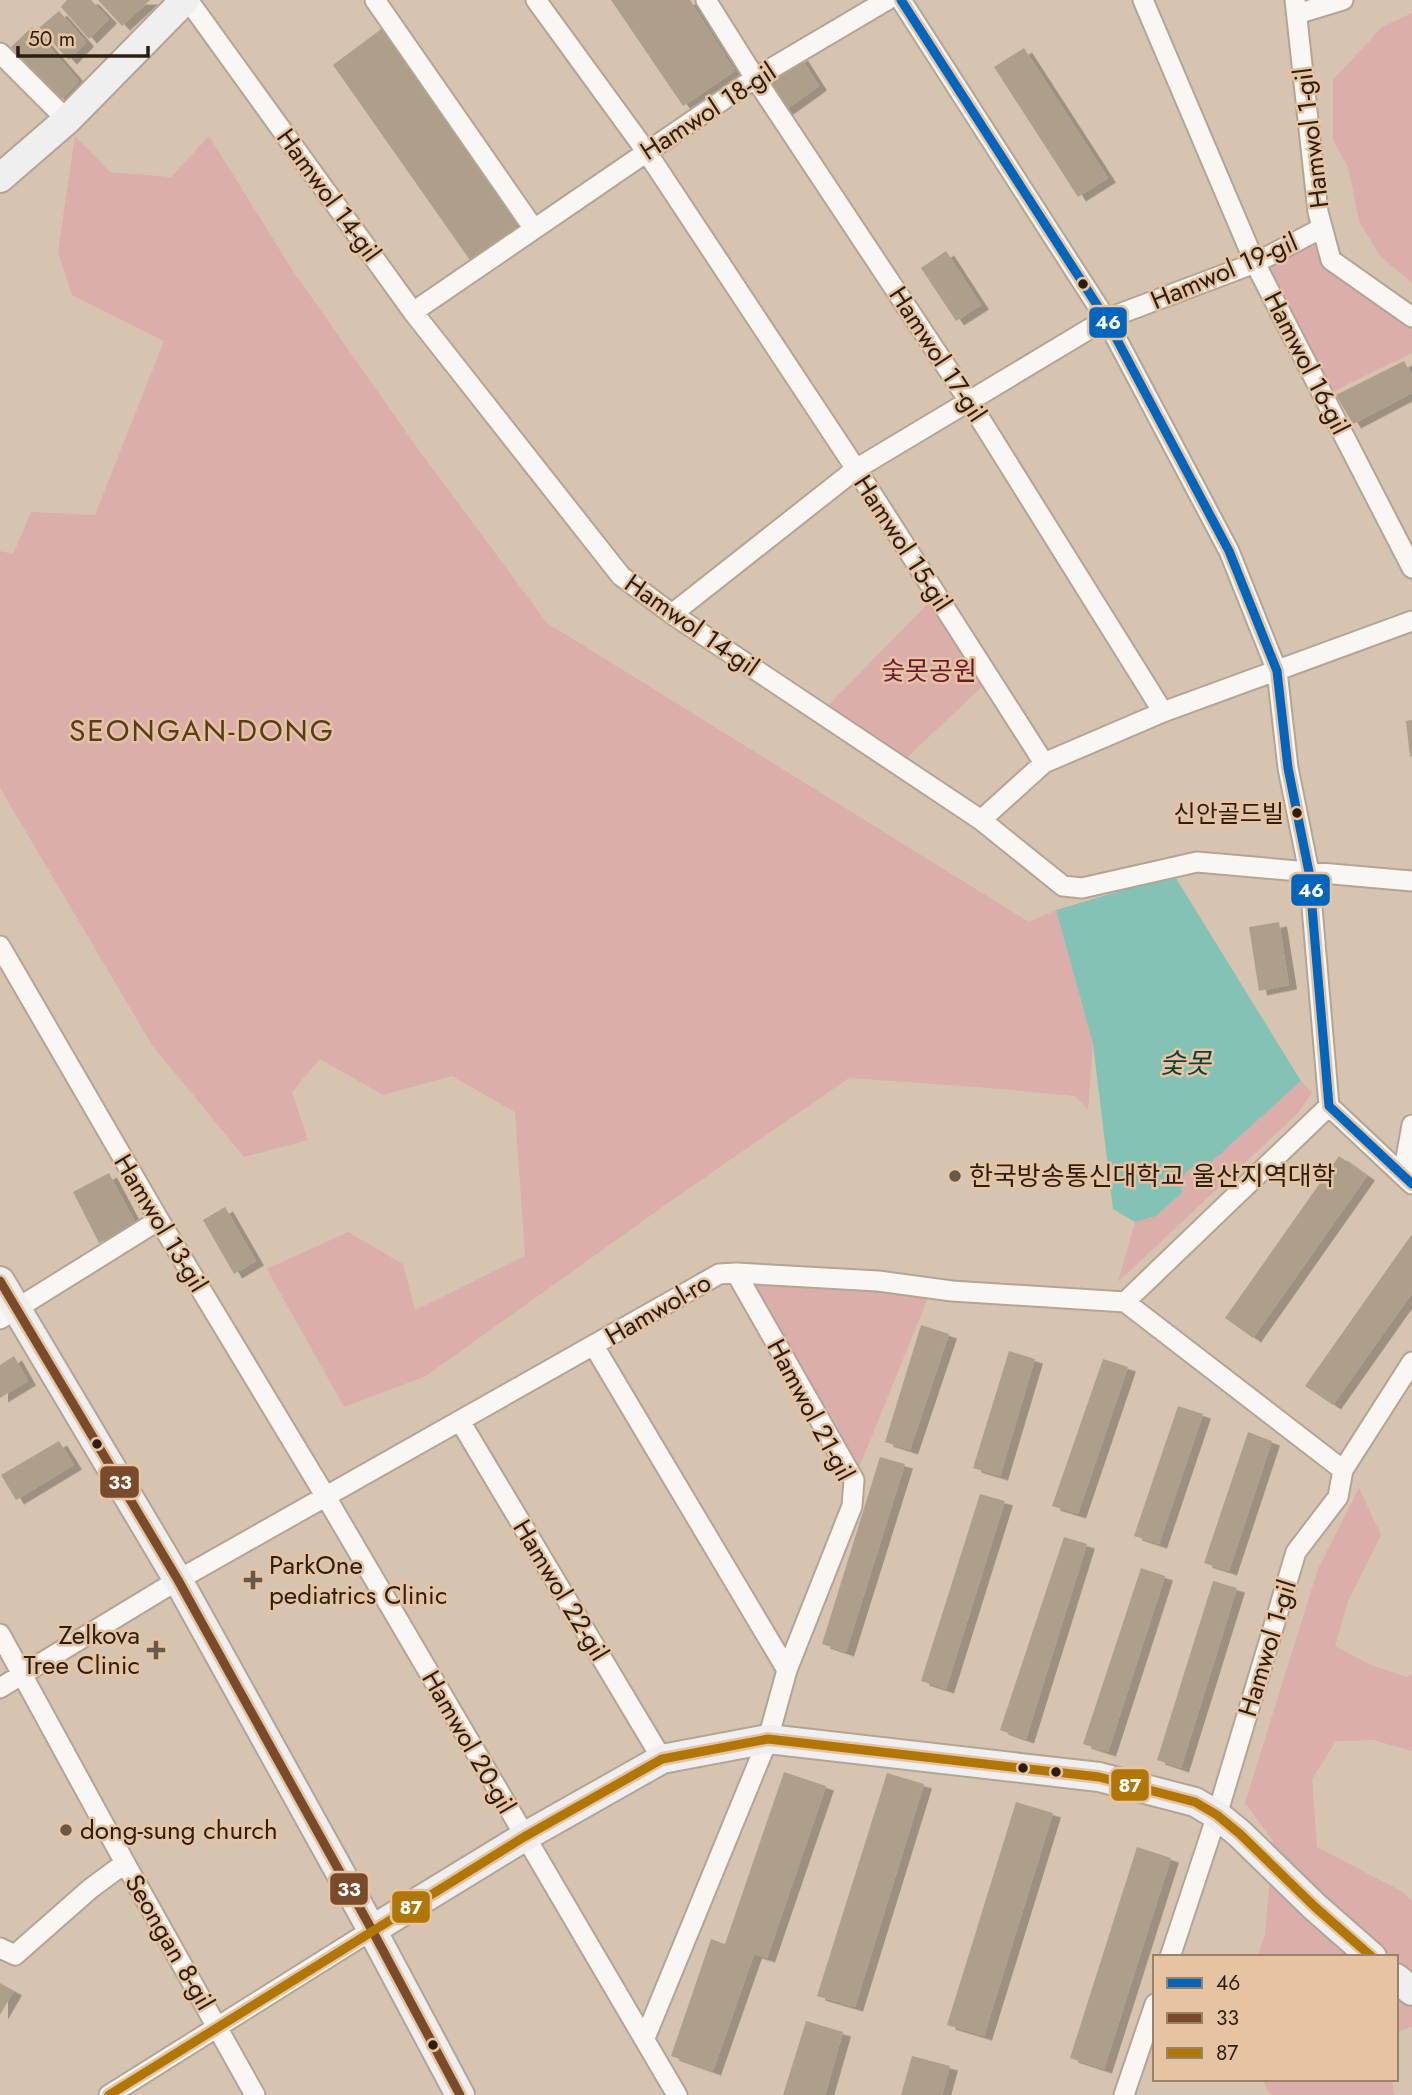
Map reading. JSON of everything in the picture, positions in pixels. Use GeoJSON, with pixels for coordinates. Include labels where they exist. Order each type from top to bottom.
{"type":"FeatureCollection","features":[{"type":"Feature","properties":{"kind":"street"},"geometry":{"type":"LineString","coordinates":[[0,178],[67,120],[187,0]]}},
{"type":"Feature","properties":{"kind":"street","name":"Hamwol 14-gil"},"geometry":{"type":"LineString","coordinates":[[187,0],[413,312],[621,576],[673,614],[981,820],[1063,886],[1082,888],[1197,862],[1412,881]]}},
{"type":"Feature","properties":{"kind":"street"},"geometry":{"type":"LineString","coordinates":[[375,0],[534,229]]}},
{"type":"Feature","properties":{"kind":"street","name":"Hamwol 15-gil"},"geometry":{"type":"LineString","coordinates":[[536,0],[646,152],[856,469],[1044,763]]}},
{"type":"Feature","properties":{"kind":"street","name":"Hamwol 17-gil"},"geometry":{"type":"LineString","coordinates":[[706,0],[969,401],[1163,712]]}},
{"type":"Feature","properties":{"kind":"street","name":"Hamwol 18-gil"},"geometry":{"type":"LineString","coordinates":[[413,312],[755,78],[887,0]]}},
{"type":"Feature","properties":{"kind":"street"},"geometry":{"type":"LineString","coordinates":[[901,0],[1106,319],[1230,551],[1277,671],[1288,768],[1309,872],[1329,1106],[1408,1180]]}},
{"type":"Feature","properties":{"kind":"street","name":"Hamwol 16-gil"},"geometry":{"type":"LineString","coordinates":[[1143,0],[1255,264],[1412,568]]}},
{"type":"Feature","properties":{"kind":"street"},"geometry":{"type":"LineString","coordinates":[[1296,7],[1343,0]]}},
{"type":"Feature","properties":{"kind":"street","name":"Hamwol 1-gil"},"geometry":{"type":"LineString","coordinates":[[1296,7],[1318,212],[1331,261],[1412,317]]}},
{"type":"Feature","properties":{"kind":"street"},"geometry":{"type":"LineString","coordinates":[[0,53],[67,120]]}},
{"type":"Feature","properties":{"kind":"street","name":"Hamwol 19-gil"},"geometry":{"type":"LineString","coordinates":[[673,614],[856,469],[1106,319],[1255,264],[1322,229]]}},
{"type":"Feature","properties":{"kind":"street"},"geometry":{"type":"LineString","coordinates":[[981,820],[1044,763],[1163,712],[1412,621]]}},
{"type":"Feature","properties":{"kind":"street","name":"Hamwol 13-gil"},"geometry":{"type":"LineString","coordinates":[[0,946],[159,1220],[326,1497]]}},
{"type":"Feature","properties":{"kind":"street"},"geometry":{"type":"LineString","coordinates":[[1329,1106],[1125,1302],[1343,1470]]}},
{"type":"Feature","properties":{"kind":"street"},"geometry":{"type":"LineString","coordinates":[[1408,1180],[1412,1125]]}},
{"type":"Feature","properties":{"kind":"street"},"geometry":{"type":"LineString","coordinates":[[8,1315],[159,1220]]}},
{"type":"Feature","properties":{"kind":"street","name":"Hamwol 21-gil"},"geometry":{"type":"LineString","coordinates":[[645,2038],[768,1740],[787,1670],[852,1506],[854,1480],[736,1273]]}},
{"type":"Feature","properties":{"kind":"street","name":"Hamwol-ro"},"geometry":{"type":"LineString","coordinates":[[0,1688],[178,1580],[719,1274],[878,1281],[953,1291],[1125,1302]]}},
{"type":"Feature","properties":{"kind":"street"},"geometry":{"type":"LineString","coordinates":[[0,1281],[8,1315],[178,1580],[460,2095]]}},
{"type":"Feature","properties":{"kind":"street"},"geometry":{"type":"LineString","coordinates":[[594,1346],[787,1670]]}},
{"type":"Feature","properties":{"kind":"street","name":"Hamwol 1-gil"},"geometry":{"type":"LineString","coordinates":[[1171,1955],[1217,1815],[1296,1552],[1338,1497],[1343,1470],[1412,1363]]}},
{"type":"Feature","properties":{"kind":"street","name":"Hamwol 22-gil"},"geometry":{"type":"LineString","coordinates":[[460,1421],[662,1759]]}},
{"type":"Feature","properties":{"kind":"street","name":"Hamwol 20-gil"},"geometry":{"type":"LineString","coordinates":[[326,1497],[677,2095]]}},
{"type":"Feature","properties":{"kind":"street","name":"Seongan 8-gil"},"geometry":{"type":"LineString","coordinates":[[0,1634],[255,2095]]}},
{"type":"Feature","properties":{"kind":"street"},"geometry":{"type":"LineString","coordinates":[[109,2095],[524,1837],[662,1759],[768,1740],[1099,1777],[1195,1802],[1240,1833],[1315,1907],[1370,1955]]}},
{"type":"Feature","properties":{"kind":"street","name":"Seongan 8-gil"},"geometry":{"type":"LineString","coordinates":[[0,1948],[15,1955],[90,1889],[125,1863]]}},
{"type":"Feature","properties":{"kind":"street"},"geometry":{"type":"LineString","coordinates":[[1398,1980],[1412,1991]]}},
{"type":"Feature","properties":{"kind":"street"},"geometry":{"type":"LineString","coordinates":[[1125,2095],[1153,2010]]}},
{"type":"Feature","properties":{"kind":"green space"},"geometry":{"type":"Polygon","coordinates":[[[1412,13],[1412,283],[1380,256],[1359,221],[1348,167],[1333,140],[1333,80],[1382,27],[1412,13]]]}},
{"type":"Feature","properties":{"kind":"green space"},"geometry":{"type":"Polygon","coordinates":[[[75,136],[110,172],[171,177],[209,136],[293,271],[421,453],[547,623],[1029,922],[1056,910],[1093,1044],[1088,1110],[1075,1096],[849,1078],[426,1376],[344,1407],[267,1269],[348,1232],[403,1264],[415,1310],[525,1256],[515,1112],[452,1076],[383,1095],[320,1059],[292,1092],[308,1140],[244,1157],[152,1045],[0,788],[0,551],[13,554],[31,512],[95,515],[164,341],[72,295],[58,252],[75,136]]]}},
{"type":"Feature","properties":{"kind":"green space"},"geometry":{"type":"Polygon","coordinates":[[[1319,230],[1331,261],[1412,317],[1412,353],[1324,396],[1255,263],[1319,230]]]}},
{"type":"Feature","properties":{"kind":"green space","name":"숯못공원"},"geometry":{"type":"Polygon","coordinates":[[[936,595],[990,679],[899,765],[821,713],[936,595]]]}},
{"type":"Feature","properties":{"kind":"green space"},"geometry":{"type":"Polygon","coordinates":[[[1301,1081],[1312,1093],[1297,1114],[1118,1282],[1135,1222],[1156,1216],[1182,1193],[1181,1180],[1189,1169],[1207,1166],[1301,1081]]]}},
{"type":"Feature","properties":{"kind":"green space"},"geometry":{"type":"Polygon","coordinates":[[[736,1273],[932,1288],[854,1480],[736,1273]]]}},
{"type":"Feature","properties":{"kind":"green space"},"geometry":{"type":"Polygon","coordinates":[[[1359,1488],[1381,1535],[1348,1601],[1335,1646],[1371,1665],[1407,1677],[1412,1674],[1412,1751],[1373,1740],[1336,1741],[1312,1779],[1317,1847],[1403,1892],[1412,1901],[1412,2027],[1398,2031],[1398,1955],[1258,1955],[1265,1935],[1273,1841],[1245,1803],[1318,1569],[1359,1488]]]}},
{"type":"Feature","properties":{"kind":"green space"},"geometry":{"type":"Polygon","coordinates":[[[1264,2081],[1392,2081],[1394,2095],[1273,2095],[1267,2090],[1264,2081]]]}},
{"type":"Feature","properties":{"kind":"water","name":"숯못"},"geometry":{"type":"Polygon","coordinates":[[[1174,875],[1301,1081],[1207,1166],[1189,1169],[1181,1180],[1182,1193],[1156,1216],[1135,1222],[1113,1209],[1093,1044],[1056,910],[1174,875]]]}},
{"type":"Feature","properties":{"kind":"building"},"geometry":{"type":"Polygon","coordinates":[[[67,0],[91,0],[109,19],[89,39],[61,7],[67,0]]]}},
{"type":"Feature","properties":{"kind":"building"},"geometry":{"type":"Polygon","coordinates":[[[98,0],[150,0],[122,26],[98,0]]]}},
{"type":"Feature","properties":{"kind":"building"},"geometry":{"type":"Polygon","coordinates":[[[611,0],[690,0],[735,71],[683,106],[611,0]]]}},
{"type":"Feature","properties":{"kind":"building"},"geometry":{"type":"Polygon","coordinates":[[[59,11],[86,42],[69,60],[39,28],[59,11]]]}},
{"type":"Feature","properties":{"kind":"building"},"geometry":{"type":"Polygon","coordinates":[[[32,27],[79,81],[61,100],[11,47],[32,27]]]}},
{"type":"Feature","properties":{"kind":"building"},"geometry":{"type":"Polygon","coordinates":[[[384,27],[524,226],[472,263],[333,65],[384,27]]]}},
{"type":"Feature","properties":{"kind":"building"},"geometry":{"type":"Polygon","coordinates":[[[1024,48],[1108,178],[1078,197],[994,67],[1024,48]]]}},
{"type":"Feature","properties":{"kind":"building"},"geometry":{"type":"Polygon","coordinates":[[[800,56],[819,86],[784,111],[764,81],[800,56]]]}},
{"type":"Feature","properties":{"kind":"building"},"geometry":{"type":"Polygon","coordinates":[[[946,251],[981,305],[956,321],[921,268],[946,251]]]}},
{"type":"Feature","properties":{"kind":"building"},"geometry":{"type":"Polygon","coordinates":[[[1404,361],[1412,375],[1412,393],[1353,424],[1336,395],[1404,361]]]}},
{"type":"Feature","properties":{"kind":"building"},"geometry":{"type":"Polygon","coordinates":[[[1412,720],[1412,756],[1410,757],[1406,721],[1412,720]]]}},
{"type":"Feature","properties":{"kind":"building"},"geometry":{"type":"Polygon","coordinates":[[[1279,922],[1289,985],[1259,991],[1249,927],[1279,922]]]}},
{"type":"Feature","properties":{"kind":"building"},"geometry":{"type":"Polygon","coordinates":[[[1339,1156],[1367,1176],[1253,1338],[1225,1318],[1339,1156]]]}},
{"type":"Feature","properties":{"kind":"building"},"geometry":{"type":"Polygon","coordinates":[[[109,1173],[136,1224],[99,1243],[73,1192],[109,1173]]]}},
{"type":"Feature","properties":{"kind":"building"},"geometry":{"type":"Polygon","coordinates":[[[225,1207],[256,1261],[234,1274],[203,1220],[225,1207]]]}},
{"type":"Feature","properties":{"kind":"building"},"geometry":{"type":"Polygon","coordinates":[[[1412,1234],[1412,1293],[1333,1405],[1305,1386],[1412,1234]]]}},
{"type":"Feature","properties":{"kind":"building"},"geometry":{"type":"Polygon","coordinates":[[[921,1325],[949,1334],[910,1450],[885,1442],[921,1325]]]}},
{"type":"Feature","properties":{"kind":"building"},"geometry":{"type":"Polygon","coordinates":[[[1009,1351],[1035,1359],[1000,1476],[973,1468],[1009,1351]]]}},
{"type":"Feature","properties":{"kind":"building"},"geometry":{"type":"Polygon","coordinates":[[[14,1356],[28,1381],[0,1398],[0,1365],[14,1356]]]}},
{"type":"Feature","properties":{"kind":"building"},"geometry":{"type":"Polygon","coordinates":[[[1103,1359],[1128,1367],[1078,1514],[1052,1506],[1103,1359]]]}},
{"type":"Feature","properties":{"kind":"building"},"geometry":{"type":"Polygon","coordinates":[[[1178,1406],[1203,1414],[1159,1544],[1134,1536],[1178,1406]]]}},
{"type":"Feature","properties":{"kind":"building"},"geometry":{"type":"Polygon","coordinates":[[[1248,1432],[1272,1441],[1229,1571],[1204,1563],[1248,1432]]]}},
{"type":"Feature","properties":{"kind":"building"},"geometry":{"type":"Polygon","coordinates":[[[59,1441],[74,1465],[16,1500],[1,1475],[59,1441]]]}},
{"type":"Feature","properties":{"kind":"building"},"geometry":{"type":"Polygon","coordinates":[[[880,1457],[905,1464],[846,1652],[822,1644],[880,1457]]]}},
{"type":"Feature","properties":{"kind":"building"},"geometry":{"type":"Polygon","coordinates":[[[980,1494],[1005,1501],[946,1689],[921,1681],[980,1494]]]}},
{"type":"Feature","properties":{"kind":"building"},"geometry":{"type":"Polygon","coordinates":[[[1064,1537],[1087,1544],[1026,1739],[1000,1730],[1064,1537]]]}},
{"type":"Feature","properties":{"kind":"building"},"geometry":{"type":"Polygon","coordinates":[[[1141,1568],[1165,1576],[1108,1752],[1083,1744],[1141,1568]]]}},
{"type":"Feature","properties":{"kind":"building"},"geometry":{"type":"Polygon","coordinates":[[[1213,1581],[1237,1588],[1181,1768],[1157,1760],[1213,1581]]]}},
{"type":"Feature","properties":{"kind":"building"},"geometry":{"type":"Polygon","coordinates":[[[784,1772],[826,1786],[767,1958],[754,1954],[713,2071],[671,2056],[711,1939],[725,1944],[784,1772]]]}},
{"type":"Feature","properties":{"kind":"building"},"geometry":{"type":"Polygon","coordinates":[[[887,1773],[924,1784],[855,2007],[817,1996],[887,1773]]]}},
{"type":"Feature","properties":{"kind":"building"},"geometry":{"type":"Polygon","coordinates":[[[1016,1802],[1053,1813],[984,2036],[947,2025],[1016,1802]]]}},
{"type":"Feature","properties":{"kind":"building"},"geometry":{"type":"Polygon","coordinates":[[[1137,1847],[1171,1858],[1104,2069],[1070,2058],[1137,1847]]]}},
{"type":"Feature","properties":{"kind":"building"},"geometry":{"type":"Polygon","coordinates":[[[0,1983],[14,1991],[0,2015],[0,1983]]]}},
{"type":"Feature","properties":{"kind":"building"},"geometry":{"type":"Polygon","coordinates":[[[806,2021],[843,2032],[825,2095],[783,2095],[806,2021]]]}},
{"type":"Feature","properties":{"kind":"building"},"geometry":{"type":"Polygon","coordinates":[[[912,2056],[950,2066],[942,2095],[901,2095],[912,2056]]]}},
{"type":"Feature","properties":{"kind":"transit line","name":"46"},"geometry":{"type":"LineString","coordinates":[[901,0],[1106,319],[1229,551],[1277,671],[1288,768],[1309,872],[1329,1106],[1412,1184]]}},
{"type":"Feature","properties":{"kind":"transit line","name":"33"},"geometry":{"type":"LineString","coordinates":[[0,1281],[178,1580],[460,2095]]}},
{"type":"Feature","properties":{"kind":"transit line","name":"87"},"geometry":{"type":"LineString","coordinates":[[109,2095],[524,1837],[662,1759],[768,1739],[1099,1777],[1195,1802],[1217,1815],[1240,1834],[1315,1907],[1370,1955]]}},
{"type":"Feature","properties":{"kind":"place","name":"신안골드빌"},"geometry":{"type":"Point","coordinates":[1297,813]}},
{"type":"Feature","properties":{"kind":"place","name":"한국방송통신대학교 울산지역대학"},"geometry":{"type":"Point","coordinates":[955,1176]}},
{"type":"Feature","properties":{"kind":"place","name":"ParkOne pediatrics Clinic"},"geometry":{"type":"Point","coordinates":[253,1580]}},
{"type":"Feature","properties":{"kind":"place","name":"Zelkova Tree Clinic"},"geometry":{"type":"Point","coordinates":[156,1650]}},
{"type":"Feature","properties":{"kind":"place","name":"dong-sung church"},"geometry":{"type":"Point","coordinates":[66,1830]}},
{"type":"Feature","properties":{"kind":"district","name":"SEONGAN-DONG"},"geometry":{"type":"Point","coordinates":[202,730]}}]}
